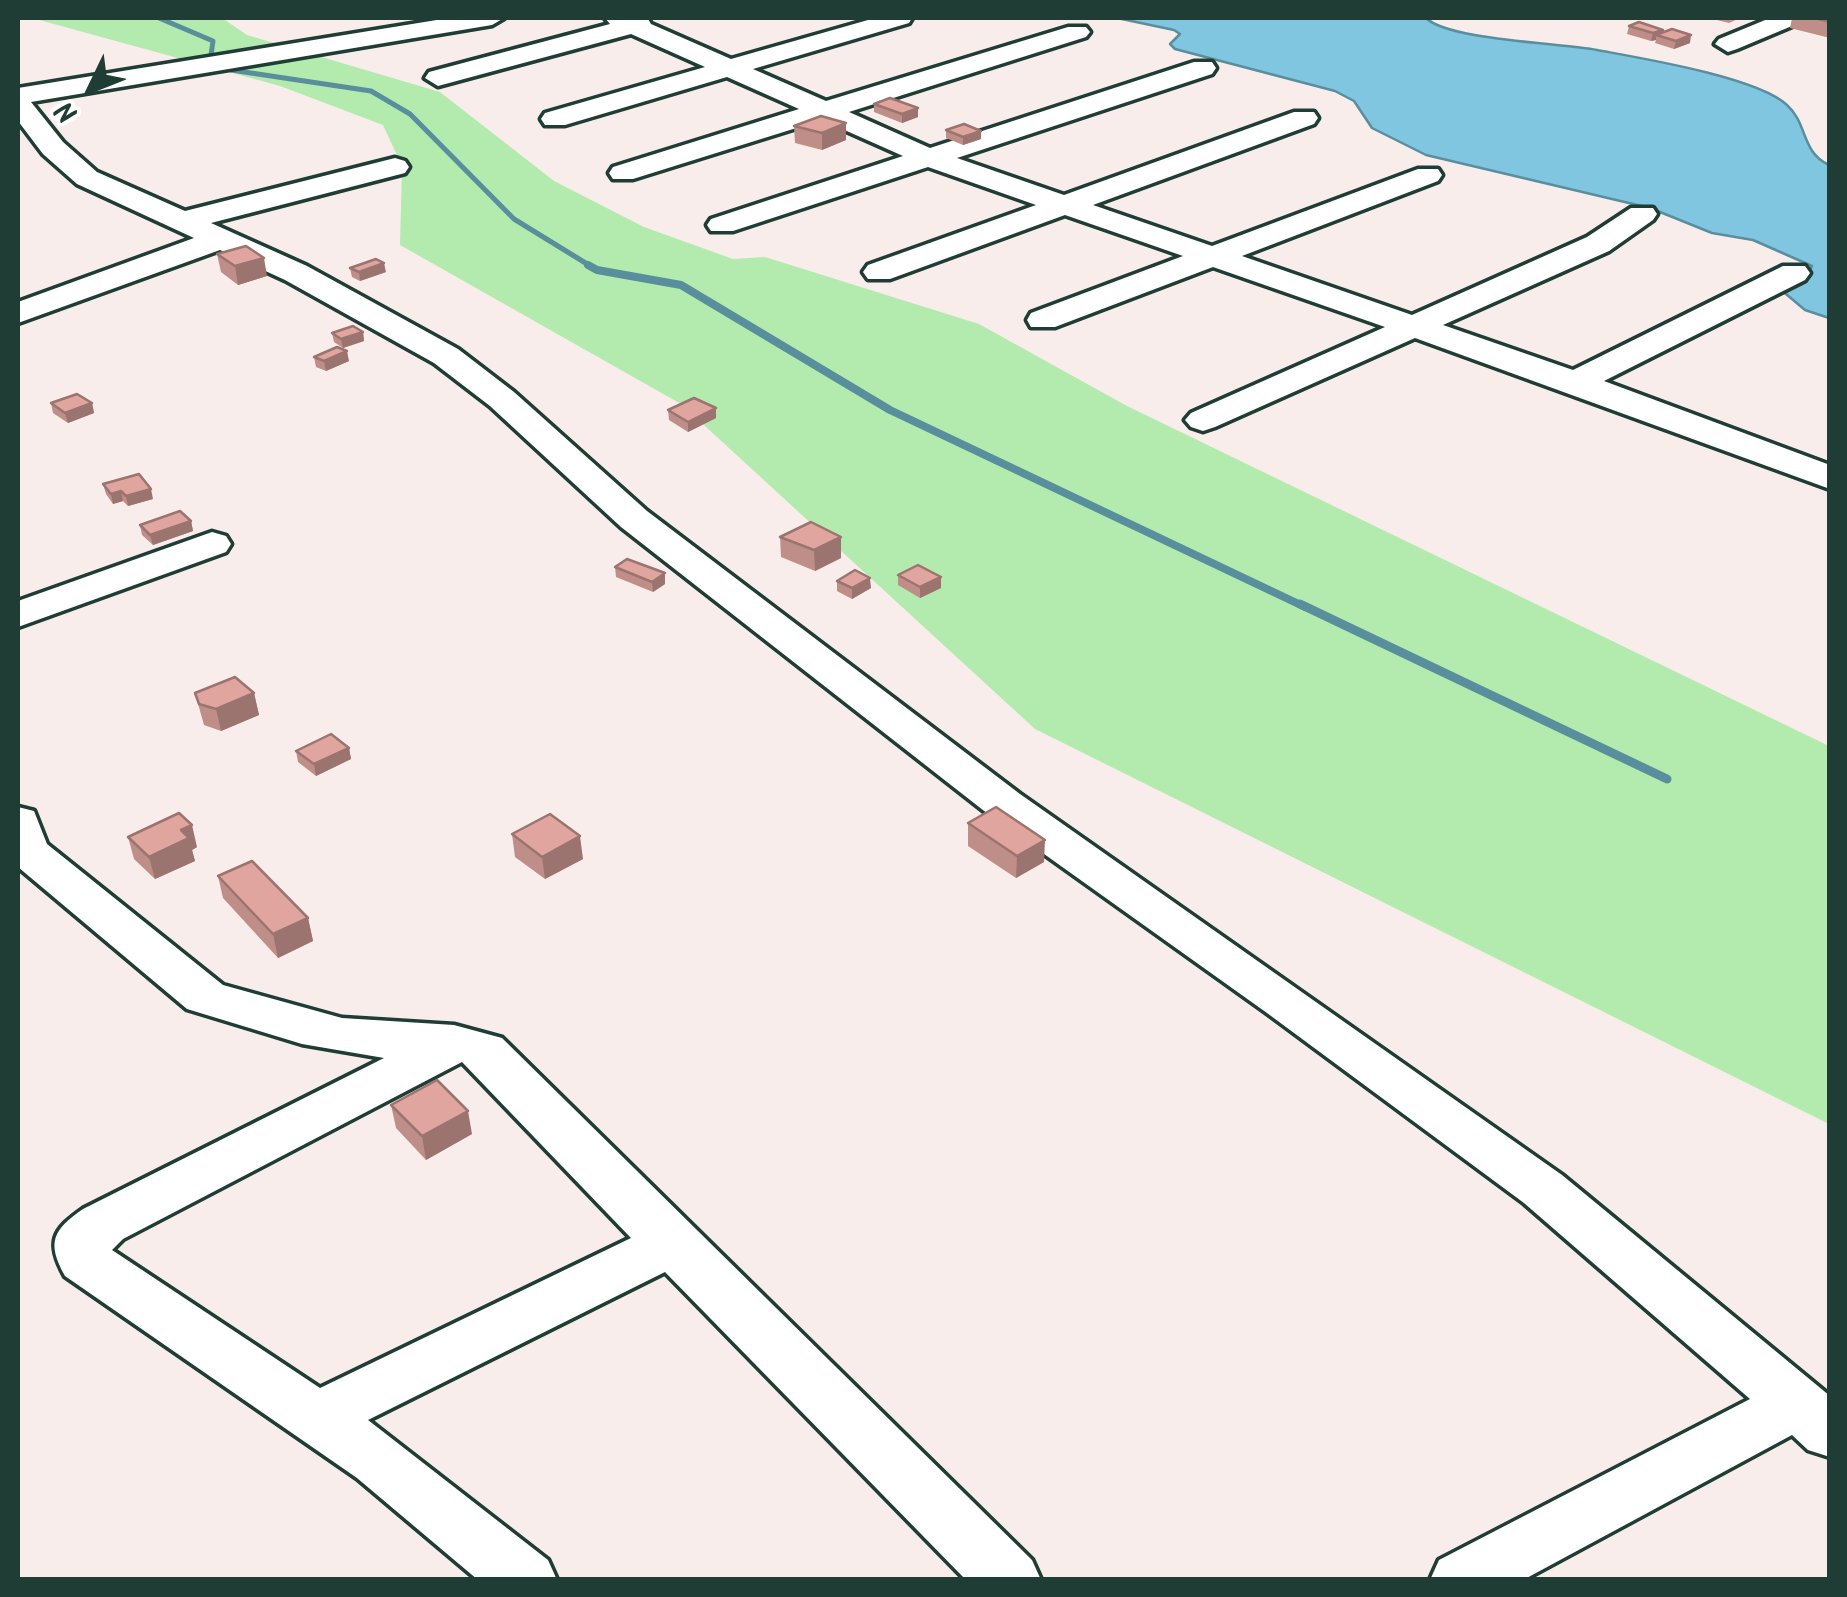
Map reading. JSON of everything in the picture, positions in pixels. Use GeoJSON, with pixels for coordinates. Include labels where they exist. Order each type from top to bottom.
{"type":"FeatureCollection","features":[{"type":"Feature","properties":{"kind":"street"},"geometry":{"type":"LineString","coordinates":[[18,96],[492,18]]}},
{"type":"Feature","properties":{"kind":"street"},"geometry":{"type":"LineString","coordinates":[[822,18],[858,30]]}},
{"type":"Feature","properties":{"kind":"street"},"geometry":{"type":"LineString","coordinates":[[555,119],[900,18]]}},
{"type":"Feature","properties":{"kind":"street"},"geometry":{"type":"LineString","coordinates":[[1728,44],[1790,18]]}},
{"type":"Feature","properties":{"kind":"street"},"geometry":{"type":"LineString","coordinates":[[438,78],[628,21],[830,109],[930,158],[1575,382],[1830,478]]}},
{"type":"Feature","properties":{"kind":"street"},"geometry":{"type":"LineString","coordinates":[[622,174],[1078,32]]}},
{"type":"Feature","properties":{"kind":"street"},"geometry":{"type":"LineString","coordinates":[[722,225],[1203,68]]}},
{"type":"Feature","properties":{"kind":"street"},"geometry":{"type":"LineString","coordinates":[[18,103],[53,148],[78,172],[199,231],[296,272],[446,356],[502,399],[634,518],[1004,804],[1543,1189],[1813,1418],[1462,1580]]}},
{"type":"Feature","properties":{"kind":"street"},"geometry":{"type":"LineString","coordinates":[[879,272],[1304,118]]}},
{"type":"Feature","properties":{"kind":"street"},"geometry":{"type":"LineString","coordinates":[[18,313],[199,231],[395,167]]}},
{"type":"Feature","properties":{"kind":"street"},"geometry":{"type":"LineString","coordinates":[[1043,320],[1428,174]]}},
{"type":"Feature","properties":{"kind":"street"},"geometry":{"type":"LineString","coordinates":[[1203,420],[1598,244],[1642,214]]}},
{"type":"Feature","properties":{"kind":"street"},"geometry":{"type":"LineString","coordinates":[[1575,382],[1794,273]]}},
{"type":"Feature","properties":{"kind":"street"},"geometry":{"type":"LineString","coordinates":[[18,616],[212,544]]}},
{"type":"Feature","properties":{"kind":"street"},"geometry":{"type":"LineString","coordinates":[[18,821],[26,850],[205,997],[240,1010],[364,1039],[461,1041],[484,1050],[1008,1580]]}},
{"type":"Feature","properties":{"kind":"street"},"geometry":{"type":"LineString","coordinates":[[461,1041],[103,1224],[82,1239],[85,1261],[379,1460],[525,1580]]}},
{"type":"Feature","properties":{"kind":"street"},"geometry":{"type":"LineString","coordinates":[[316,1417],[672,1243]]}},
{"type":"Feature","properties":{"kind":"green space"},"geometry":{"type":"Polygon","coordinates":[[[32,18],[222,18],[247,35],[440,92],[554,181],[644,227],[733,259],[765,257],[979,324],[1127,406],[1829,746],[1829,1124],[1035,729],[681,404],[400,245],[402,166],[383,125],[280,86],[32,18]]]}},
{"type":"Feature","properties":{"kind":"water"},"geometry":{"type":"Polygon","coordinates":[[[1117,18],[1426,18],[1457,31],[1616,54],[1697,70],[1751,86],[1772,95],[1794,112],[1814,153],[1829,165],[1829,318],[1805,310],[1780,289],[1800,283],[1812,266],[1753,240],[1712,233],[1650,208],[1426,155],[1372,128],[1354,101],[1335,91],[1175,49],[1170,44],[1180,34],[1174,30],[1117,18]]]}},
{"type":"Feature","properties":{"kind":"building"},"geometry":{"type":"Polygon","coordinates":[[[1639,22],[1663,30],[1653,33],[1629,26],[1639,22]]]}},
{"type":"Feature","properties":{"kind":"building"},"geometry":{"type":"Polygon","coordinates":[[[1672,29],[1691,35],[1676,41],[1656,35],[1672,29]]]}},
{"type":"Feature","properties":{"kind":"building"},"geometry":{"type":"Polygon","coordinates":[[[890,98],[918,108],[902,114],[874,104],[890,98]]]}},
{"type":"Feature","properties":{"kind":"building"},"geometry":{"type":"Polygon","coordinates":[[[821,116],[846,123],[822,133],[794,126],[821,116]]]}},
{"type":"Feature","properties":{"kind":"building"},"geometry":{"type":"Polygon","coordinates":[[[964,124],[981,131],[963,137],[946,130],[964,124]]]}},
{"type":"Feature","properties":{"kind":"building"},"geometry":{"type":"Polygon","coordinates":[[[246,246],[264,258],[235,266],[217,254],[246,246]]]}},
{"type":"Feature","properties":{"kind":"building"},"geometry":{"type":"Polygon","coordinates":[[[376,259],[384,263],[359,272],[350,268],[376,259]]]}},
{"type":"Feature","properties":{"kind":"building"},"geometry":{"type":"Polygon","coordinates":[[[353,326],[363,332],[341,339],[332,333],[353,326]]]}},
{"type":"Feature","properties":{"kind":"building"},"geometry":{"type":"Polygon","coordinates":[[[337,347],[347,351],[324,361],[314,357],[337,347]]]}},
{"type":"Feature","properties":{"kind":"building"},"geometry":{"type":"Polygon","coordinates":[[[77,394],[92,403],[65,413],[51,403],[77,394]]]}},
{"type":"Feature","properties":{"kind":"building"},"geometry":{"type":"Polygon","coordinates":[[[694,398],[716,408],[688,422],[668,410],[694,398]]]}},
{"type":"Feature","properties":{"kind":"building"},"geometry":{"type":"Polygon","coordinates":[[[139,474],[151,489],[126,496],[121,491],[111,494],[103,484],[139,474]]]}},
{"type":"Feature","properties":{"kind":"building"},"geometry":{"type":"Polygon","coordinates":[[[180,511],[191,521],[150,535],[140,525],[180,511]]]}},
{"type":"Feature","properties":{"kind":"building"},"geometry":{"type":"Polygon","coordinates":[[[811,522],[841,537],[814,550],[780,537],[811,522]]]}},
{"type":"Feature","properties":{"kind":"building"},"geometry":{"type":"Polygon","coordinates":[[[627,559],[665,573],[652,582],[615,567],[627,559]]]}},
{"type":"Feature","properties":{"kind":"building"},"geometry":{"type":"Polygon","coordinates":[[[918,565],[941,577],[920,587],[898,575],[918,565]]]}},
{"type":"Feature","properties":{"kind":"building"},"geometry":{"type":"Polygon","coordinates":[[[855,570],[870,578],[852,588],[837,581],[855,570]]]}},
{"type":"Feature","properties":{"kind":"building"},"geometry":{"type":"Polygon","coordinates":[[[235,677],[254,693],[216,709],[199,704],[195,693],[235,677]]]}},
{"type":"Feature","properties":{"kind":"building"},"geometry":{"type":"Polygon","coordinates":[[[331,734],[349,748],[314,764],[296,751],[331,734]]]}},
{"type":"Feature","properties":{"kind":"building"},"geometry":{"type":"Polygon","coordinates":[[[996,807],[1045,840],[1017,856],[968,823],[996,807]]]}},
{"type":"Feature","properties":{"kind":"building"},"geometry":{"type":"Polygon","coordinates":[[[179,813],[192,825],[181,830],[189,838],[149,857],[128,837],[179,813]]]}},
{"type":"Feature","properties":{"kind":"building"},"geometry":{"type":"Polygon","coordinates":[[[550,814],[580,836],[542,857],[512,834],[550,814]]]}},
{"type":"Feature","properties":{"kind":"building"},"geometry":{"type":"Polygon","coordinates":[[[252,861],[308,918],[273,934],[218,876],[252,861]]]}},
{"type":"Feature","properties":{"kind":"building"},"geometry":{"type":"Polygon","coordinates":[[[437,1080],[468,1111],[422,1136],[391,1105],[437,1080]]]}},
{"type":"Feature","properties":{"kind":"waterway"},"geometry":{"type":"LineString","coordinates":[[159,18],[213,41],[211,55]]}},
{"type":"Feature","properties":{"kind":"waterway"},"geometry":{"type":"LineString","coordinates":[[231,70],[371,91],[410,114],[514,219],[592,267]]}},
{"type":"Feature","properties":{"kind":"waterway"},"geometry":{"type":"LineString","coordinates":[[588,265],[681,285],[890,410],[1305,607]]}},
{"type":"Feature","properties":{"kind":"waterway"},"geometry":{"type":"LineString","coordinates":[[1300,604],[1667,779]]}}]}
